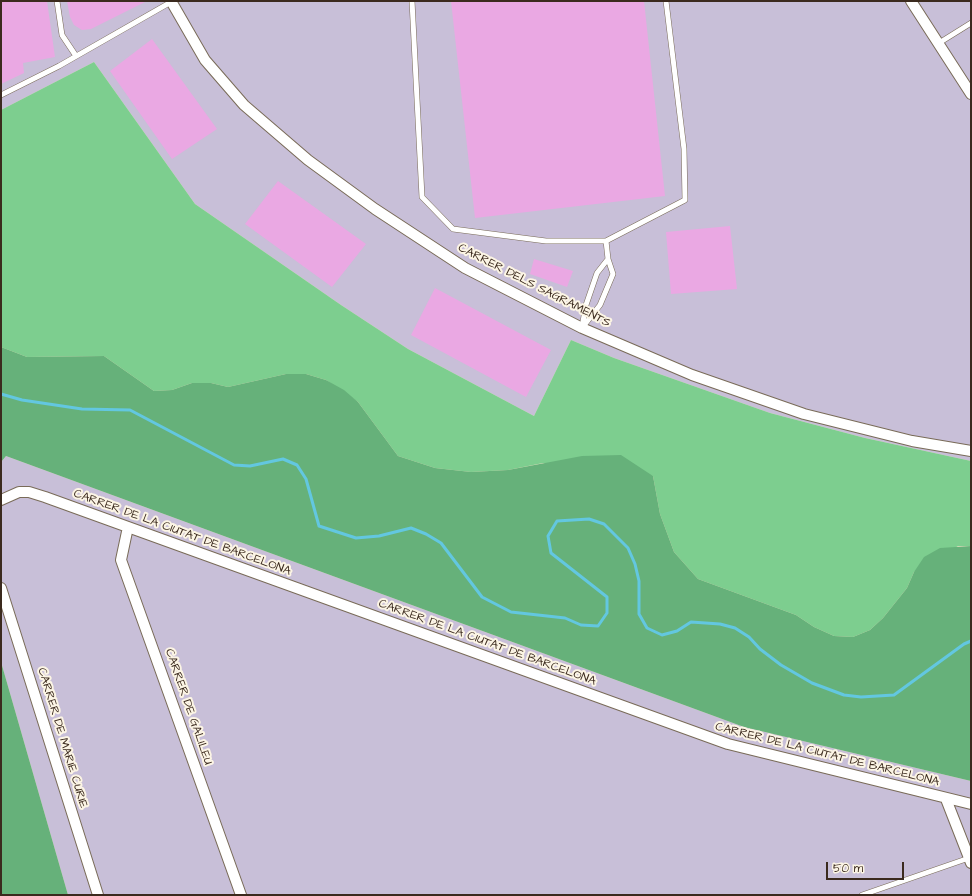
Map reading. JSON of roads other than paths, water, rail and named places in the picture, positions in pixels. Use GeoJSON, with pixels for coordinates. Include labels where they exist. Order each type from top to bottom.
{"type":"FeatureCollection","features":[{"type":"Feature","properties":{"kind":"street","name":"CARRER DELS SAGRAMENTS"},"geometry":{"type":"LineString","coordinates":[[171,1],[205,60],[244,105],[308,160],[375,209],[465,268],[582,328],[692,375],[804,414],[912,440],[971,451]]}},
{"type":"Feature","properties":{"kind":"street"},"geometry":{"type":"LineString","coordinates":[[911,1],[971,94]]}},
{"type":"Feature","properties":{"kind":"street","name":"CARRER DE LA CIUTAT DE BARCELONA"},"geometry":{"type":"LineString","coordinates":[[1,500],[15,493],[29,492],[728,744],[971,804]]}},
{"type":"Feature","properties":{"kind":"street","name":"CARRER DE GALILEU"},"geometry":{"type":"LineString","coordinates":[[128,527],[121,560],[240,895]]}},
{"type":"Feature","properties":{"kind":"street","name":"CARRER DE MARIE CURIE"},"geometry":{"type":"LineString","coordinates":[[1,588],[98,895]]}},
{"type":"Feature","properties":{"kind":"street"},"geometry":{"type":"LineString","coordinates":[[946,799],[970,860]]}},
{"type":"Feature","properties":{"kind":"lane"},"geometry":{"type":"LineString","coordinates":[[57,1],[62,36],[76,56]]}},
{"type":"Feature","properties":{"kind":"lane"},"geometry":{"type":"LineString","coordinates":[[1,95],[76,56],[171,1]]}},
{"type":"Feature","properties":{"kind":"lane"},"geometry":{"type":"LineString","coordinates":[[412,1],[422,197],[453,229],[546,242],[606,241],[685,200],[684,149],[666,1]]}},
{"type":"Feature","properties":{"kind":"lane"},"geometry":{"type":"LineString","coordinates":[[939,44],[971,23]]}},
{"type":"Feature","properties":{"kind":"lane"},"geometry":{"type":"LineString","coordinates":[[582,328],[600,305],[613,274],[608,259],[606,241]]}},
{"type":"Feature","properties":{"kind":"lane"},"geometry":{"type":"LineString","coordinates":[[582,328],[586,305],[597,272],[608,259]]}},
{"type":"Feature","properties":{"kind":"lane"},"geometry":{"type":"LineString","coordinates":[[862,895],[970,860]]}},
{"type":"Feature","properties":{"kind":"waterway"},"geometry":{"type":"LineString","coordinates":[[1,394],[22,400],[82,409],[130,410],[234,465],[250,466],[283,459],[297,465],[306,479],[319,526],[356,538],[379,536],[411,528],[426,534],[441,543],[482,597],[511,612],[565,618],[581,625],[598,626],[607,613],[607,597],[551,553],[548,536],[557,521],[589,519],[604,524],[628,548],[635,564],[639,581],[639,614],[647,628],[662,635],[677,631],[691,622],[720,624],[735,628],[749,637],[760,649],[781,665],[812,683],[844,695],[861,697],[894,695],[964,644],[971,641]]}}]}
